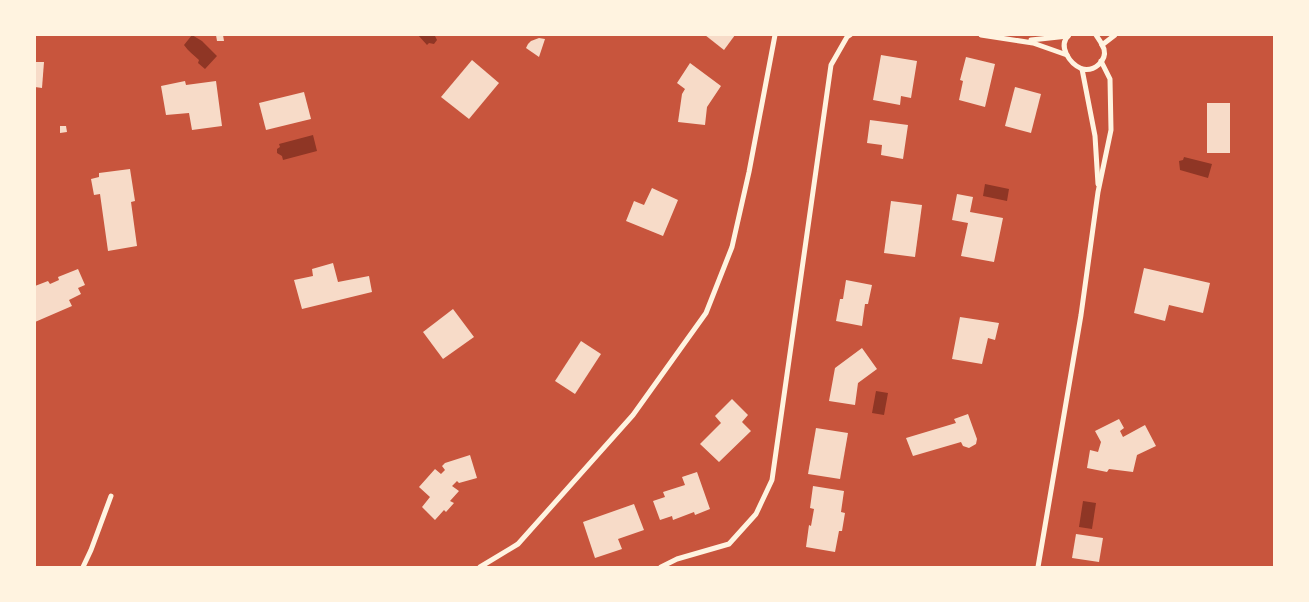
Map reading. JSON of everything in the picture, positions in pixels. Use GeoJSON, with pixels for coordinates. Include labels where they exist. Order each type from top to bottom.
{"type":"FeatureCollection","features":[{"type":"Feature","properties":{"kind":"street"},"geometry":{"type":"LineString","coordinates":[[480,567],[518,544],[633,416],[706,313],[732,247],[749,172],[775,35]]}},
{"type":"Feature","properties":{"kind":"street"},"geometry":{"type":"LineString","coordinates":[[661,567],[677,559],[729,544],[756,514],[772,480],[831,65],[850,35]]}},
{"type":"Feature","properties":{"kind":"street"},"geometry":{"type":"LineString","coordinates":[[981,35],[1033,43],[1067,55]]}},
{"type":"Feature","properties":{"kind":"street"},"geometry":{"type":"LineString","coordinates":[[1068,36],[1064,44],[1069,59],[1082,69],[1091,69],[1098,66],[1104,55],[1102,45],[1096,35]]}},
{"type":"Feature","properties":{"kind":"street"},"geometry":{"type":"LineString","coordinates":[[1102,45],[1115,35]]}},
{"type":"Feature","properties":{"kind":"street"},"geometry":{"type":"LineString","coordinates":[[1023,41],[1068,36]]}},
{"type":"Feature","properties":{"kind":"street"},"geometry":{"type":"LineString","coordinates":[[1038,567],[1080,315],[1098,192],[1111,130],[1110,79],[1101,61]]}},
{"type":"Feature","properties":{"kind":"street"},"geometry":{"type":"LineString","coordinates":[[1082,69],[1095,136],[1098,192]]}},
{"type":"Feature","properties":{"kind":"street"},"geometry":{"type":"LineString","coordinates":[[83,567],[111,496]]}},
{"type":"Feature","properties":{"kind":"shaded area"},"geometry":{"type":"Polygon","coordinates":[[[192,35],[202,41],[217,56],[205,69],[184,45],[192,35]]]}},
{"type":"Feature","properties":{"kind":"shaded area"},"geometry":{"type":"Polygon","coordinates":[[[418,35],[436,35],[437,40],[434,44],[429,43],[427,45],[418,35]]]}},
{"type":"Feature","properties":{"kind":"shaded area"},"geometry":{"type":"Polygon","coordinates":[[[313,135],[317,151],[283,160],[282,156],[277,153],[277,149],[280,147],[279,144],[313,135]]]}},
{"type":"Feature","properties":{"kind":"shaded area"},"geometry":{"type":"Polygon","coordinates":[[[1184,157],[1212,164],[1208,178],[1180,170],[1179,161],[1183,160],[1184,157]]]}},
{"type":"Feature","properties":{"kind":"shaded area"},"geometry":{"type":"Polygon","coordinates":[[[985,184],[1009,189],[1007,201],[983,196],[985,184]]]}},
{"type":"Feature","properties":{"kind":"shaded area"},"geometry":{"type":"Polygon","coordinates":[[[876,391],[888,393],[884,415],[872,413],[876,391]]]}},
{"type":"Feature","properties":{"kind":"shaded area"},"geometry":{"type":"Polygon","coordinates":[[[1083,501],[1096,503],[1092,529],[1079,527],[1083,501]]]}},
{"type":"Feature","properties":{"kind":"building"},"geometry":{"type":"Polygon","coordinates":[[[216,35],[223,35],[224,41],[217,41],[216,35]]]}},
{"type":"Feature","properties":{"kind":"building"},"geometry":{"type":"Polygon","coordinates":[[[705,35],[735,35],[724,50],[705,35]]]}},
{"type":"Feature","properties":{"kind":"building"},"geometry":{"type":"Polygon","coordinates":[[[539,38],[545,39],[539,57],[526,48],[531,41],[539,38]]]}},
{"type":"Feature","properties":{"kind":"building"},"geometry":{"type":"Polygon","coordinates":[[[881,55],[917,61],[911,98],[901,96],[900,105],[873,100],[881,55]]]}},
{"type":"Feature","properties":{"kind":"building"},"geometry":{"type":"Polygon","coordinates":[[[966,57],[995,64],[985,107],[959,100],[963,81],[960,80],[966,57]]]}},
{"type":"Feature","properties":{"kind":"building"},"geometry":{"type":"Polygon","coordinates":[[[472,60],[499,83],[469,119],[441,97],[472,60]]]}},
{"type":"Feature","properties":{"kind":"building"},"geometry":{"type":"Polygon","coordinates":[[[35,62],[44,62],[42,88],[35,87],[35,62]]]}},
{"type":"Feature","properties":{"kind":"building"},"geometry":{"type":"Polygon","coordinates":[[[690,63],[721,86],[707,107],[705,125],[678,122],[682,94],[685,89],[677,83],[690,63]]]}},
{"type":"Feature","properties":{"kind":"building"},"geometry":{"type":"Polygon","coordinates":[[[185,81],[186,85],[216,81],[222,126],[192,130],[189,113],[166,115],[161,86],[185,81]]]}},
{"type":"Feature","properties":{"kind":"building"},"geometry":{"type":"Polygon","coordinates":[[[1015,87],[1041,94],[1031,133],[1005,126],[1015,87]]]}},
{"type":"Feature","properties":{"kind":"building"},"geometry":{"type":"Polygon","coordinates":[[[304,92],[311,119],[266,130],[259,103],[304,92]]]}},
{"type":"Feature","properties":{"kind":"building"},"geometry":{"type":"Polygon","coordinates":[[[1207,103],[1230,103],[1230,153],[1207,153],[1207,103]]]}},
{"type":"Feature","properties":{"kind":"building"},"geometry":{"type":"Polygon","coordinates":[[[870,120],[908,125],[903,159],[881,155],[882,145],[867,143],[870,120]]]}},
{"type":"Feature","properties":{"kind":"building"},"geometry":{"type":"Polygon","coordinates":[[[60,126],[66,126],[67,132],[60,133],[60,126]]]}},
{"type":"Feature","properties":{"kind":"building"},"geometry":{"type":"Polygon","coordinates":[[[130,169],[135,201],[131,202],[137,246],[108,251],[100,194],[94,195],[91,179],[99,177],[99,173],[130,169]]]}},
{"type":"Feature","properties":{"kind":"building"},"geometry":{"type":"Polygon","coordinates":[[[652,188],[678,200],[663,236],[626,221],[634,201],[644,205],[652,188]]]}},
{"type":"Feature","properties":{"kind":"building"},"geometry":{"type":"Polygon","coordinates":[[[957,194],[973,197],[970,212],[1003,218],[994,262],[961,256],[968,223],[952,220],[957,194]]]}},
{"type":"Feature","properties":{"kind":"building"},"geometry":{"type":"Polygon","coordinates":[[[891,201],[922,205],[915,257],[884,253],[891,201]]]}},
{"type":"Feature","properties":{"kind":"building"},"geometry":{"type":"Polygon","coordinates":[[[333,263],[338,282],[369,276],[372,292],[302,309],[294,280],[313,276],[312,269],[333,263]]]}},
{"type":"Feature","properties":{"kind":"building"},"geometry":{"type":"Polygon","coordinates":[[[1144,268],[1210,283],[1203,313],[1169,305],[1165,321],[1134,313],[1144,268]]]}},
{"type":"Feature","properties":{"kind":"building"},"geometry":{"type":"Polygon","coordinates":[[[78,269],[85,285],[78,288],[81,294],[69,300],[72,306],[35,322],[35,286],[48,281],[50,284],[59,280],[58,277],[78,269]]]}},
{"type":"Feature","properties":{"kind":"building"},"geometry":{"type":"Polygon","coordinates":[[[846,280],[872,285],[868,304],[865,304],[862,326],[836,321],[840,299],[843,299],[846,280]]]}},
{"type":"Feature","properties":{"kind":"building"},"geometry":{"type":"Polygon","coordinates":[[[453,309],[474,337],[443,359],[423,332],[453,309]]]}},
{"type":"Feature","properties":{"kind":"building"},"geometry":{"type":"Polygon","coordinates":[[[960,317],[999,323],[995,340],[988,338],[982,364],[952,359],[960,317]]]}},
{"type":"Feature","properties":{"kind":"building"},"geometry":{"type":"Polygon","coordinates":[[[581,341],[601,354],[575,394],[555,381],[581,341]]]}},
{"type":"Feature","properties":{"kind":"building"},"geometry":{"type":"Polygon","coordinates":[[[862,348],[877,369],[858,383],[855,405],[829,401],[835,368],[862,348]]]}},
{"type":"Feature","properties":{"kind":"building"},"geometry":{"type":"Polygon","coordinates":[[[732,399],[748,415],[742,422],[751,431],[719,462],[700,444],[721,423],[715,416],[732,399]]]}},
{"type":"Feature","properties":{"kind":"building"},"geometry":{"type":"Polygon","coordinates":[[[968,414],[977,439],[976,444],[969,448],[963,446],[961,442],[913,456],[906,438],[956,423],[954,419],[968,414]]]}},
{"type":"Feature","properties":{"kind":"building"},"geometry":{"type":"Polygon","coordinates":[[[1119,419],[1124,428],[1120,431],[1123,437],[1145,425],[1156,446],[1137,455],[1133,472],[1109,469],[1107,472],[1087,468],[1090,450],[1098,452],[1101,442],[1095,431],[1119,419]]]}},
{"type":"Feature","properties":{"kind":"building"},"geometry":{"type":"Polygon","coordinates":[[[816,428],[848,433],[840,479],[808,474],[816,428]]]}},
{"type":"Feature","properties":{"kind":"building"},"geometry":{"type":"Polygon","coordinates":[[[470,455],[477,478],[459,483],[457,481],[452,486],[459,491],[450,501],[454,503],[435,520],[422,507],[430,497],[419,487],[435,469],[441,474],[445,470],[442,466],[445,463],[470,455]]]}},
{"type":"Feature","properties":{"kind":"building"},"geometry":{"type":"Polygon","coordinates":[[[697,472],[710,509],[695,515],[694,512],[673,520],[672,516],[660,520],[653,501],[665,497],[663,492],[685,485],[682,477],[697,472]]]}},
{"type":"Feature","properties":{"kind":"building"},"geometry":{"type":"Polygon","coordinates":[[[813,486],[844,491],[841,512],[845,513],[842,531],[839,531],[835,552],[806,547],[809,525],[811,526],[814,509],[810,508],[813,486]]]}},
{"type":"Feature","properties":{"kind":"building"},"geometry":{"type":"Polygon","coordinates":[[[634,504],[644,530],[618,539],[622,549],[595,558],[583,522],[634,504]]]}},
{"type":"Feature","properties":{"kind":"building"},"geometry":{"type":"Polygon","coordinates":[[[1076,534],[1103,538],[1099,562],[1072,558],[1076,534]]]}}]}
